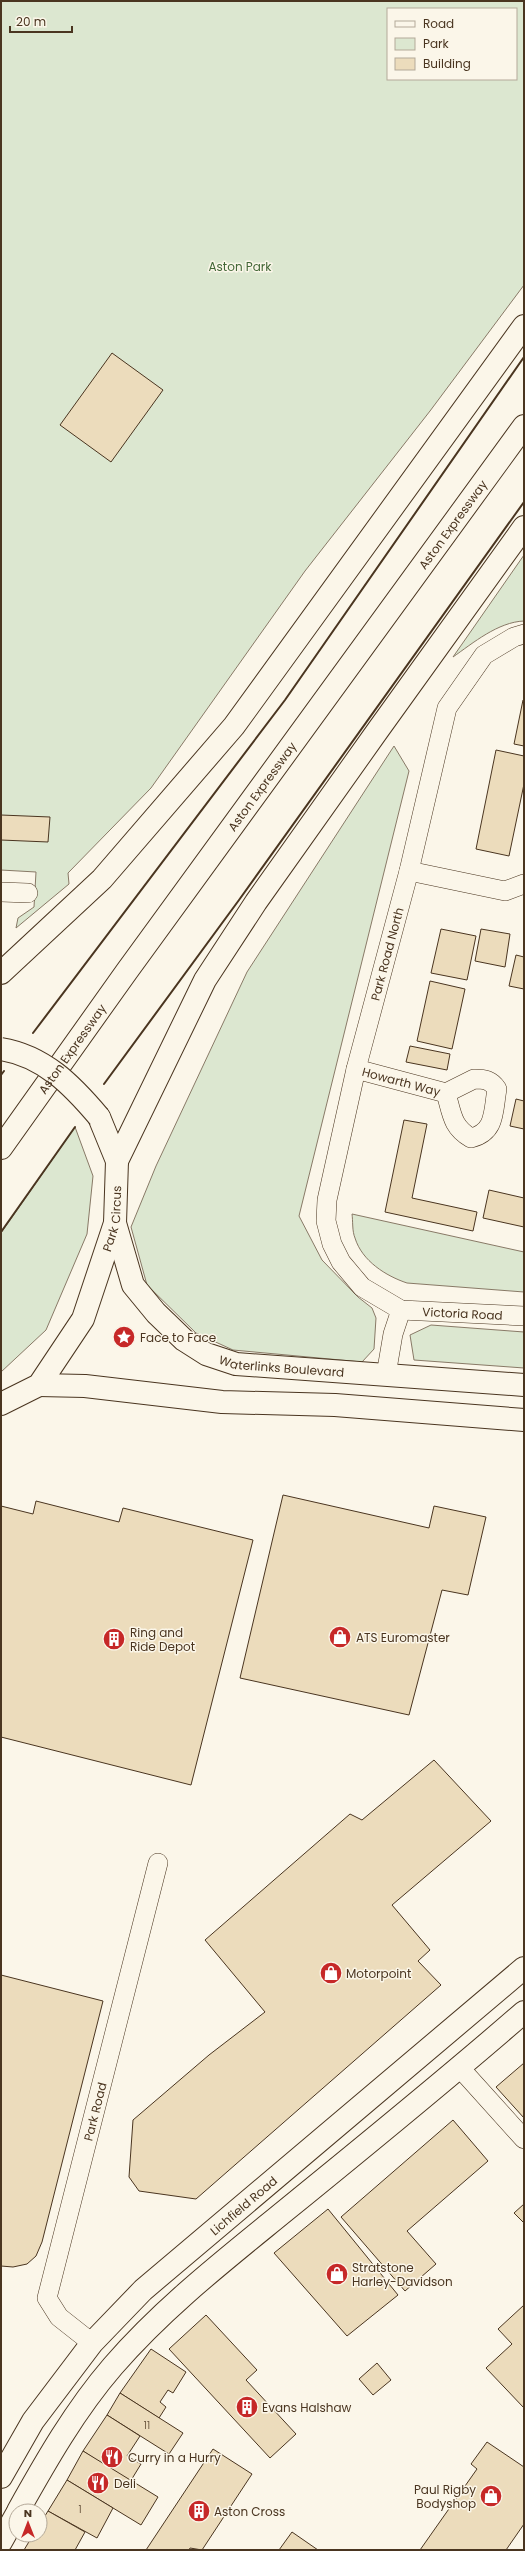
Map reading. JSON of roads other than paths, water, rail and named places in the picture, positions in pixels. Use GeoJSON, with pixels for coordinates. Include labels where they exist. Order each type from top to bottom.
{"type":"FeatureCollection","features":[{"type":"Feature","properties":{"kind":"main road"},"geometry":{"type":"LineString","coordinates":[[1,973],[102,880],[234,726],[524,326]]}},
{"type":"Feature","properties":{"kind":"main road","name":"Aston Expressway"},"geometry":{"type":"LineString","coordinates":[[1,1148],[136,958],[524,426]]}},
{"type":"Feature","properties":{"kind":"main road"},"geometry":{"type":"LineString","coordinates":[[117,1161],[205,980],[256,902],[524,527]]}},
{"type":"Feature","properties":{"kind":"main road","name":"Park Circus"},"geometry":{"type":"LineString","coordinates":[[1,1049],[29,1057],[48,1066],[82,1097],[99,1117],[117,1161],[115,1223],[83,1319],[40,1385]]}},
{"type":"Feature","properties":{"kind":"main road","name":"Waterlinks Boulevard"},"geometry":{"type":"LineString","coordinates":[[115,1223],[133,1285],[156,1313],[184,1340],[206,1354],[236,1364],[524,1385]]}},
{"type":"Feature","properties":{"kind":"main road"},"geometry":{"type":"LineString","coordinates":[[1,1404],[40,1385],[85,1386],[222,1402],[335,1405],[524,1420]]}},
{"type":"Feature","properties":{"kind":"main road","name":"Lichfield Road"},"geometry":{"type":"LineString","coordinates":[[1,2478],[33,2421],[92,2343],[167,2268],[524,1968]]}},
{"type":"Feature","properties":{"kind":"main road"},"geometry":{"type":"LineString","coordinates":[[23,2503],[66,2429],[112,2367],[157,2319],[202,2278],[460,2068],[524,2012]]}},
{"type":"Feature","properties":{"kind":"main road"},"geometry":{"type":"LineString","coordinates":[[1,2542],[8,2529]]}},
{"type":"Feature","properties":{"kind":"street","name":"Park Road North"},"geometry":{"type":"LineString","coordinates":[[341,1262],[332,1244],[326,1221],[327,1200],[356,1069],[408,871],[447,708],[484,655],[514,637],[524,634]]}},
{"type":"Feature","properties":{"kind":"street"},"geometry":{"type":"LineString","coordinates":[[408,871],[505,891],[524,884]]}},
{"type":"Feature","properties":{"kind":"street"},"geometry":{"type":"LineString","coordinates":[[1,892],[28,893]]}},
{"type":"Feature","properties":{"kind":"street","name":"Howarth Way"},"geometry":{"type":"LineString","coordinates":[[356,1069],[446,1093]]}},
{"type":"Feature","properties":{"kind":"street","name":"Victoria Road"},"geometry":{"type":"LineString","coordinates":[[341,1262],[362,1287],[401,1310],[524,1316]]}},
{"type":"Feature","properties":{"kind":"street"},"geometry":{"type":"LineString","coordinates":[[386,1375],[393,1334],[401,1310]]}},
{"type":"Feature","properties":{"kind":"street","name":"Park Road"},"geometry":{"type":"LineString","coordinates":[[92,2343],[59,2317],[47,2298],[158,1863]]}},
{"type":"Feature","properties":{"kind":"street"},"geometry":{"type":"LineString","coordinates":[[460,2068],[524,2139]]}},
{"type":"Feature","properties":{"kind":"place","name":"Face to Face"},"geometry":{"type":"Point","coordinates":[124,1337]}},
{"type":"Feature","properties":{"kind":"place","name":"ATS Euromaster"},"geometry":{"type":"Point","coordinates":[340,1637]}},
{"type":"Feature","properties":{"kind":"place","name":"Ring and Ride Depot"},"geometry":{"type":"Point","coordinates":[114,1639]}},
{"type":"Feature","properties":{"kind":"place","name":"Motorpoint"},"geometry":{"type":"Point","coordinates":[331,1973]}},
{"type":"Feature","properties":{"kind":"place","name":"Stratstone Harley-Davidson"},"geometry":{"type":"Point","coordinates":[337,2274]}},
{"type":"Feature","properties":{"kind":"place","name":"Evans Halshaw"},"geometry":{"type":"Point","coordinates":[247,2407]}},
{"type":"Feature","properties":{"kind":"place","name":"Curry in a Hurry"},"geometry":{"type":"Point","coordinates":[112,2457]}},
{"type":"Feature","properties":{"kind":"place","name":"Deli"},"geometry":{"type":"Point","coordinates":[98,2483]}},
{"type":"Feature","properties":{"kind":"place","name":"Paul Rigby Bodyshop"},"geometry":{"type":"Point","coordinates":[491,2496]}},
{"type":"Feature","properties":{"kind":"place","name":"Aston Cross"},"geometry":{"type":"Point","coordinates":[199,2511]}},
{"type":"Feature","properties":{"kind":"park label","name":"Aston Park"},"geometry":{"type":"Point","coordinates":[240,266]}}]}
